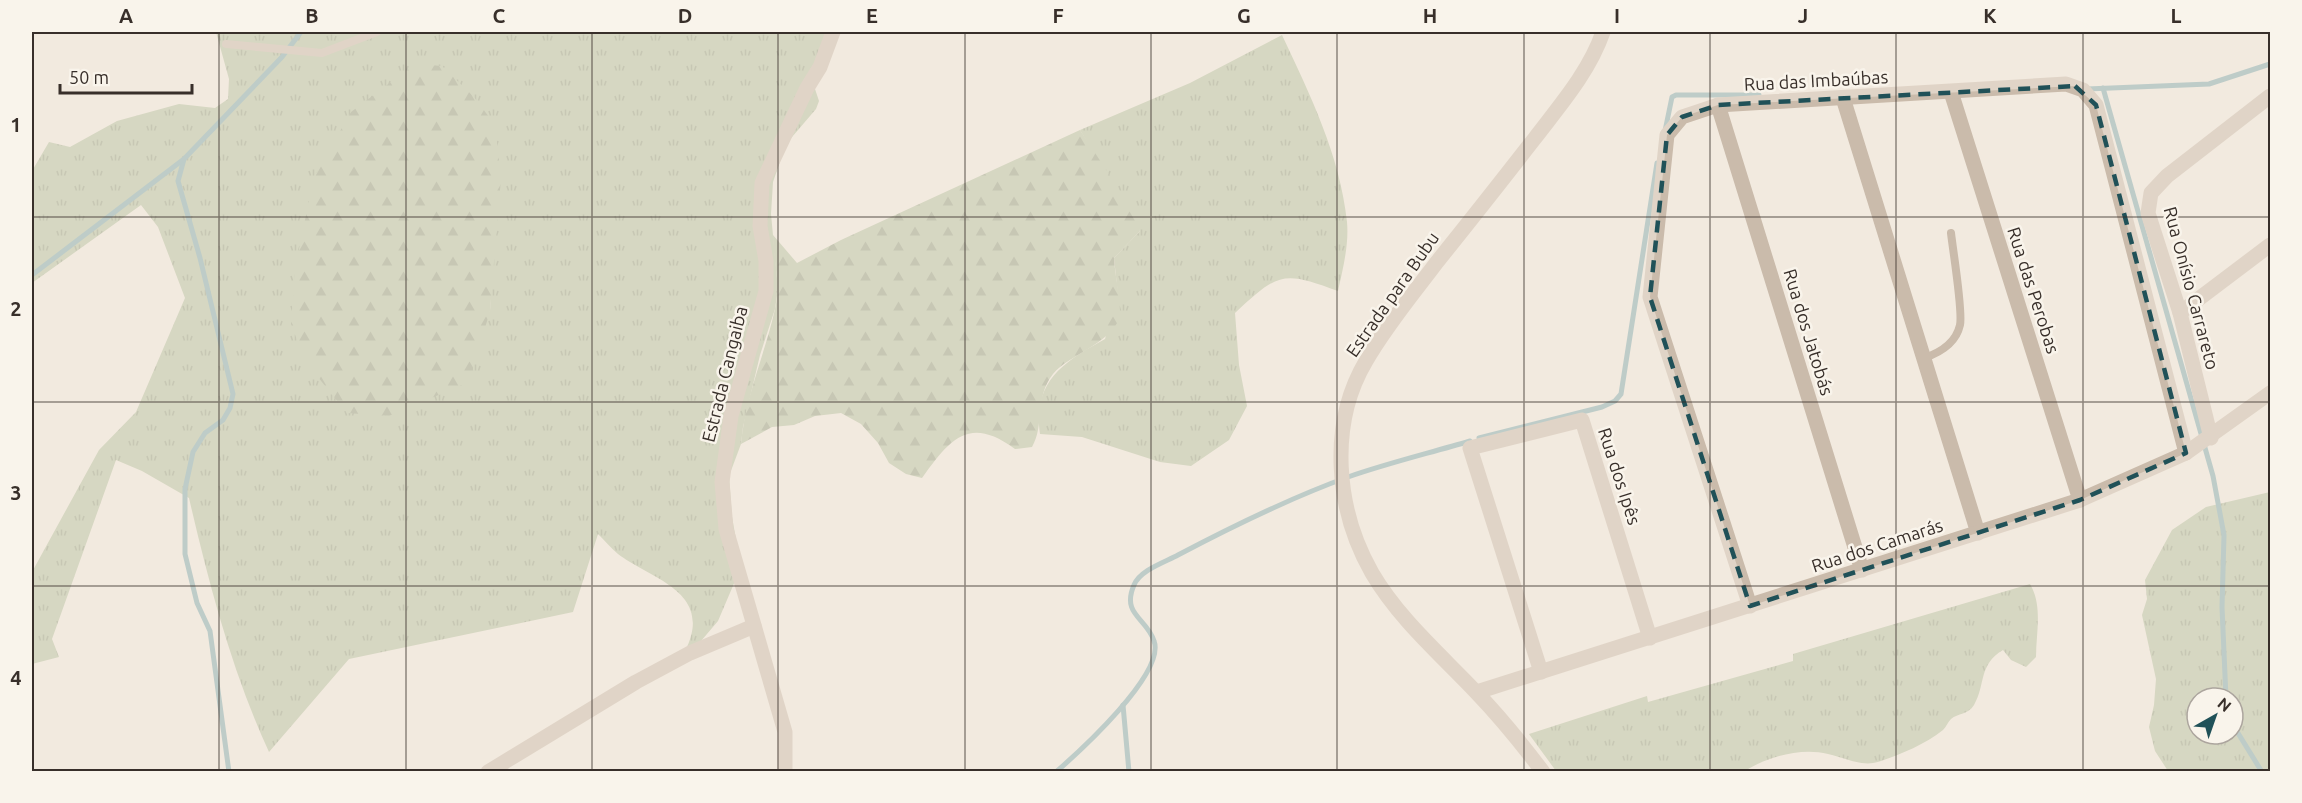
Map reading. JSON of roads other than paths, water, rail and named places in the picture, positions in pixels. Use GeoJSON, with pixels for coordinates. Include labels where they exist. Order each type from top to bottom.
{"type":"FeatureCollection","features":[{"type":"Feature","properties":{"kind":"street","name":"Estrada Cangaiba"},"geometry":{"type":"LineString","coordinates":[[785,771],[785,732],[726,529],[722,482],[731,416],[766,291],[766,261],[760,226],[762,183],[807,88],[820,67],[833,32]]}},
{"type":"Feature","properties":{"kind":"street","name":"Estrada para Bubu"},"geometry":{"type":"LineString","coordinates":[[1543,771],[1477,693],[1416,631],[1391,601],[1372,572],[1346,501],[1340,464],[1345,415],[1365,362],[1405,303],[1574,88],[1603,32]]}},
{"type":"Feature","properties":{"kind":"street","name":"Rua das Imbaúbas"},"geometry":{"type":"LineString","coordinates":[[1750,606],[1650,297],[1667,135],[1682,117],[1718,105],[2066,84],[2083,90],[2090,96],[2098,116],[2186,453]]}},
{"type":"Feature","properties":{"kind":"street","name":"Rua das Perobas"},"geometry":{"type":"LineString","coordinates":[[1951,92],[2080,500]]}},
{"type":"Feature","properties":{"kind":"street","name":"Rua Onísio Carrareto"},"geometry":{"type":"LineString","coordinates":[[2211,438],[2180,313],[2148,213],[2151,193],[2167,176],[2271,96]]}},
{"type":"Feature","properties":{"kind":"street"},"geometry":{"type":"LineString","coordinates":[[1843,98],[1978,533]]}},
{"type":"Feature","properties":{"kind":"street","name":"Rua dos Jatobás"},"geometry":{"type":"LineString","coordinates":[[1718,105],[1862,570]]}},
{"type":"Feature","properties":{"kind":"street"},"geometry":{"type":"LineString","coordinates":[[2180,313],[2271,245]]}},
{"type":"Feature","properties":{"kind":"street","name":"Rua dos Camarás"},"geometry":{"type":"LineString","coordinates":[[1477,693],[2080,500],[2186,453],[2211,438],[2271,393]]}},
{"type":"Feature","properties":{"kind":"street","name":"Rua dos Ipês"},"geometry":{"type":"LineString","coordinates":[[1541,672],[1470,448],[1582,420],[1650,638]]}},
{"type":"Feature","properties":{"kind":"street"},"geometry":{"type":"LineString","coordinates":[[488,771],[636,682],[690,653],[754,626]]}},
{"type":"Feature","properties":{"kind":"lane"},"geometry":{"type":"LineString","coordinates":[[226,44],[322,54],[377,32]]}},
{"type":"Feature","properties":{"kind":"lane"},"geometry":{"type":"LineString","coordinates":[[1924,358],[1936,354],[1953,340],[1961,324],[1951,232]]}},
{"type":"Feature","properties":{"kind":"waterway"},"geometry":{"type":"LineString","coordinates":[[32,275],[184,159],[282,57],[301,32]]}},
{"type":"Feature","properties":{"kind":"waterway"},"geometry":{"type":"LineString","coordinates":[[2087,89],[2209,84],[2270,64]]}},
{"type":"Feature","properties":{"kind":"waterway"},"geometry":{"type":"LineString","coordinates":[[2103,88],[2213,476],[2224,535],[2222,607],[2225,686]]}},
{"type":"Feature","properties":{"kind":"waterway"},"geometry":{"type":"LineString","coordinates":[[1665,131],[1672,97],[1676,95],[1759,95]]}},
{"type":"Feature","properties":{"kind":"waterway"},"geometry":{"type":"LineString","coordinates":[[184,159],[178,181],[200,258],[233,394],[230,408],[223,420],[205,433],[193,452],[185,489],[185,554],[197,603],[210,631],[229,772]]}},
{"type":"Feature","properties":{"kind":"waterway"},"geometry":{"type":"LineString","coordinates":[[1479,438],[1602,407],[1615,401],[1621,394],[1657,163]]}},
{"type":"Feature","properties":{"kind":"waterway"},"geometry":{"type":"LineString","coordinates":[[1056,772],[1101,730],[1135,691],[1147,672],[1154,655],[1154,641],[1151,633],[1136,616],[1131,603],[1134,585],[1142,575],[1153,567],[1262,513],[1326,485],[1470,441]]}},
{"type":"Feature","properties":{"kind":"waterway"},"geometry":{"type":"LineString","coordinates":[[1123,705],[1129,772]]}},
{"type":"Feature","properties":{"kind":"waterway"},"geometry":{"type":"LineString","coordinates":[[2245,744],[2262,772]]}}]}
